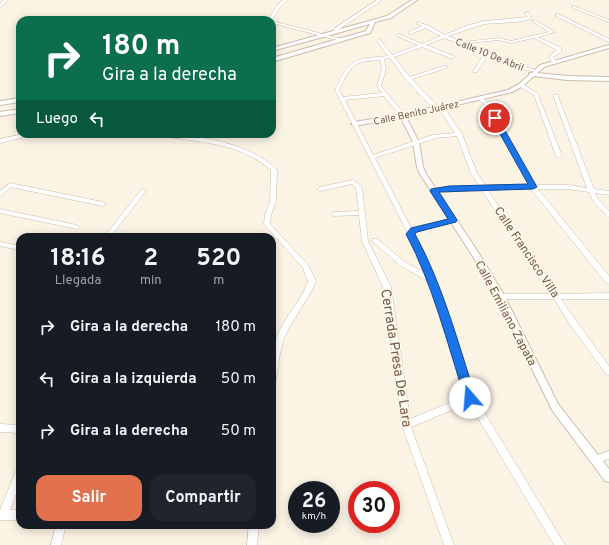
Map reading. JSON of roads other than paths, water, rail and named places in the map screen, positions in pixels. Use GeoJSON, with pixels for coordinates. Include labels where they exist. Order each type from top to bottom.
{"type":"FeatureCollection","features":[{"type":"Feature","properties":{"kind":"street"},"geometry":{"type":"LineString","coordinates":[[0,6],[6,0]]}},
{"type":"Feature","properties":{"kind":"street"},"geometry":{"type":"LineString","coordinates":[[272,16],[275,10],[285,0]]}},
{"type":"Feature","properties":{"kind":"street"},"geometry":{"type":"LineString","coordinates":[[335,32],[336,29],[380,0]]}},
{"type":"Feature","properties":{"kind":"street"},"geometry":{"type":"LineString","coordinates":[[276,49],[395,15],[415,0]]}},
{"type":"Feature","properties":{"kind":"street"},"geometry":{"type":"LineString","coordinates":[[574,7],[609,21]]}},
{"type":"Feature","properties":{"kind":"street"},"geometry":{"type":"LineString","coordinates":[[418,23],[444,35],[477,24],[530,18],[527,13]]}},
{"type":"Feature","properties":{"kind":"street"},"geometry":{"type":"LineString","coordinates":[[557,15],[609,41]]}},
{"type":"Feature","properties":{"kind":"street"},"geometry":{"type":"LineString","coordinates":[[461,42],[499,39],[509,42],[553,32],[534,21]]}},
{"type":"Feature","properties":{"kind":"street"},"geometry":{"type":"LineString","coordinates":[[276,59],[368,32],[373,22]]}},
{"type":"Feature","properties":{"kind":"street"},"geometry":{"type":"LineString","coordinates":[[276,23],[342,40]]}},
{"type":"Feature","properties":{"kind":"street"},"geometry":{"type":"LineString","coordinates":[[410,32],[426,26]]}},
{"type":"Feature","properties":{"kind":"street"},"geometry":{"type":"LineString","coordinates":[[398,35],[452,57]]}},
{"type":"Feature","properties":{"kind":"street","name":"Calle 10 De Abril"},"geometry":{"type":"LineString","coordinates":[[341,99],[337,90],[351,67],[357,62],[390,57],[444,35],[533,73]]}},
{"type":"Feature","properties":{"kind":"street"},"geometry":{"type":"LineString","coordinates":[[533,36],[559,49],[559,51],[551,57],[554,61]]}},
{"type":"Feature","properties":{"kind":"street","name":"Calle Francisco Villa"},"geometry":{"type":"LineString","coordinates":[[379,41],[408,79],[439,108],[459,134],[474,173],[557,296],[576,327],[609,372]]}},
{"type":"Feature","properties":{"kind":"street","name":"Calle Benito Juárez"},"geometry":{"type":"LineString","coordinates":[[354,124],[403,116],[482,99],[510,91],[521,85],[533,73],[554,61],[609,46]]}},
{"type":"Feature","properties":{"kind":"street"},"geometry":{"type":"LineString","coordinates":[[475,71],[487,53]]}},
{"type":"Feature","properties":{"kind":"street","name":"Calle Emiliano Zapata"},"geometry":{"type":"LineString","coordinates":[[382,59],[384,69],[379,86],[403,116],[416,142],[420,167],[501,297],[555,407],[609,477]]}},
{"type":"Feature","properties":{"kind":"street"},"geometry":{"type":"LineString","coordinates":[[408,79],[445,67]]}},
{"type":"Feature","properties":{"kind":"street"},"geometry":{"type":"LineString","coordinates":[[533,73],[567,78],[608,80]]}},
{"type":"Feature","properties":{"kind":"street"},"geometry":{"type":"LineString","coordinates":[[521,85],[536,94],[559,156]]}},
{"type":"Feature","properties":{"kind":"street"},"geometry":{"type":"LineString","coordinates":[[386,94],[341,99],[411,232],[411,237],[424,259],[470,398],[560,545]]}},
{"type":"Feature","properties":{"kind":"street"},"geometry":{"type":"LineString","coordinates":[[555,95],[591,190],[598,204],[609,215]]}},
{"type":"Feature","properties":{"kind":"street"},"geometry":{"type":"LineString","coordinates":[[482,99],[487,104],[533,187],[609,281]]}},
{"type":"Feature","properties":{"kind":"street"},"geometry":{"type":"LineString","coordinates":[[0,103],[16,101]]}},
{"type":"Feature","properties":{"kind":"street"},"geometry":{"type":"LineString","coordinates":[[0,114],[16,112]]}},
{"type":"Feature","properties":{"kind":"street"},"geometry":{"type":"LineString","coordinates":[[372,157],[435,136],[459,134]]}},
{"type":"Feature","properties":{"kind":"street"},"geometry":{"type":"LineString","coordinates":[[0,141],[16,137]]}},
{"type":"Feature","properties":{"kind":"street"},"geometry":{"type":"LineString","coordinates":[[184,138],[237,147],[266,162],[274,170],[274,201],[268,215],[267,224],[275,233]]}},
{"type":"Feature","properties":{"kind":"street","name":"Cerrada Presa De Lara"},"geometry":{"type":"LineString","coordinates":[[320,189],[350,183],[356,183],[360,187],[365,241],[387,287],[406,425],[449,545]]}},
{"type":"Feature","properties":{"kind":"street"},"geometry":{"type":"LineString","coordinates":[[0,194],[10,185],[103,204]]}},
{"type":"Feature","properties":{"kind":"street"},"geometry":{"type":"LineString","coordinates":[[434,191],[483,187],[567,187],[609,193]]}},
{"type":"Feature","properties":{"kind":"street"},"geometry":{"type":"LineString","coordinates":[[110,233],[143,191]]}},
{"type":"Feature","properties":{"kind":"street"},"geometry":{"type":"LineString","coordinates":[[0,211],[77,227]]}},
{"type":"Feature","properties":{"kind":"street"},"geometry":{"type":"LineString","coordinates":[[334,214],[362,213]]}},
{"type":"Feature","properties":{"kind":"street"},"geometry":{"type":"LineString","coordinates":[[411,232],[453,220]]}},
{"type":"Feature","properties":{"kind":"street"},"geometry":{"type":"LineString","coordinates":[[276,234],[306,267],[312,281],[306,294],[279,338],[276,350]]}},
{"type":"Feature","properties":{"kind":"street"},"geometry":{"type":"LineString","coordinates":[[375,241],[403,264],[432,280]]}},
{"type":"Feature","properties":{"kind":"street"},"geometry":{"type":"LineString","coordinates":[[0,244],[16,247]]}},
{"type":"Feature","properties":{"kind":"street"},"geometry":{"type":"LineString","coordinates":[[501,297],[609,296]]}},
{"type":"Feature","properties":{"kind":"street"},"geometry":{"type":"LineString","coordinates":[[406,425],[470,398]]}},
{"type":"Feature","properties":{"kind":"street"},"geometry":{"type":"LineString","coordinates":[[0,428],[16,429]]}},
{"type":"Feature","properties":{"kind":"street"},"geometry":{"type":"LineString","coordinates":[[595,460],[609,455]]}},
{"type":"Feature","properties":{"kind":"street"},"geometry":{"type":"LineString","coordinates":[[16,481],[2,515],[16,515]]}},
{"type":"Feature","properties":{"kind":"street"},"geometry":{"type":"LineString","coordinates":[[56,545],[60,529]]}},
{"type":"Feature","properties":{"kind":"street"},"geometry":{"type":"LineString","coordinates":[[252,545],[254,529]]}}]}
